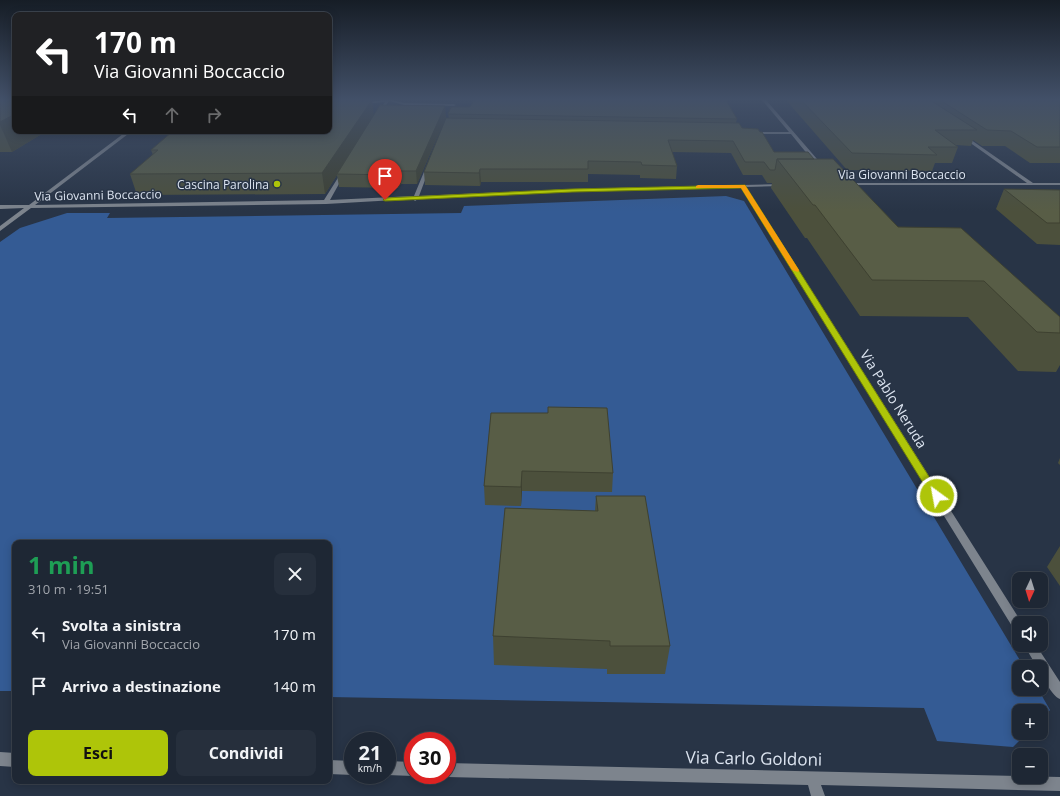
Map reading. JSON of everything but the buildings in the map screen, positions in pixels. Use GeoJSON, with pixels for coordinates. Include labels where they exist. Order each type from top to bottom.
{"type":"FeatureCollection","features":[{"type":"Feature","properties":{"kind":"street"},"geometry":{"type":"LineString","coordinates":[[0,229],[122,137]]}},
{"type":"Feature","properties":{"kind":"street"},"geometry":{"type":"LineString","coordinates":[[795,137],[817,162]]}},
{"type":"Feature","properties":{"kind":"street"},"geometry":{"type":"LineString","coordinates":[[964,137],[1032,184]]}},
{"type":"Feature","properties":{"kind":"street"},"geometry":{"type":"LineString","coordinates":[[415,199],[429,164]]}},
{"type":"Feature","properties":{"kind":"street"},"geometry":{"type":"LineString","coordinates":[[326,202],[346,169]]}},
{"type":"Feature","properties":{"kind":"street","name":"Via Giovanni Boccaccio"},"geometry":{"type":"LineString","coordinates":[[844,184],[1060,184]]}},
{"type":"Feature","properties":{"kind":"street","name":"Via Giovanni Boccaccio"},"geometry":{"type":"LineString","coordinates":[[0,207],[326,202],[415,199],[572,190],[790,185]]}},
{"type":"Feature","properties":{"kind":"street","name":"Via Pablo Neruda"},"geometry":{"type":"LineString","coordinates":[[743,186],[1012,617]]}},
{"type":"Feature","properties":{"kind":"street"},"geometry":{"type":"LineString","coordinates":[[1034,652],[1060,693]]}},
{"type":"Feature","properties":{"kind":"street"},"geometry":{"type":"LineString","coordinates":[[0,759],[12,760]]}},
{"type":"Feature","properties":{"kind":"street"},"geometry":{"type":"LineString","coordinates":[[332,767],[344,768]]}},
{"type":"Feature","properties":{"kind":"street","name":"Via Carlo Goldoni"},"geometry":{"type":"LineString","coordinates":[[456,770],[1060,784]]}},
{"type":"Feature","properties":{"kind":"street"},"geometry":{"type":"LineString","coordinates":[[812,778],[818,796]]}},
{"type":"Feature","properties":{"kind":"shaded area"},"geometry":{"type":"Polygon","coordinates":[[[726,196],[744,201],[1012,647],[1012,652],[1015,652],[1020,660],[1012,660],[1012,696],[1042,696],[1047,704],[1012,704],[1012,740],[1020,740],[1013,747],[937,741],[924,708],[332,697],[332,540],[12,540],[12,691],[0,691],[0,242],[20,228],[67,213],[110,213],[107,218],[461,213],[464,206],[726,196]]]}},
{"type":"Feature","properties":{"kind":"slow traffic"},"geometry":{"type":"LineString","coordinates":[[698,187],[743,186],[796,270]]}},
{"type":"Feature","properties":{"kind":"place","name":"Cascina Parolina"},"geometry":{"type":"Point","coordinates":[277,184]}},
{"type":"Feature","properties":{"kind":"route"},"geometry":{"type":"LineString","coordinates":[[385,200],[572,190],[743,186],[937,496]]}}]}
